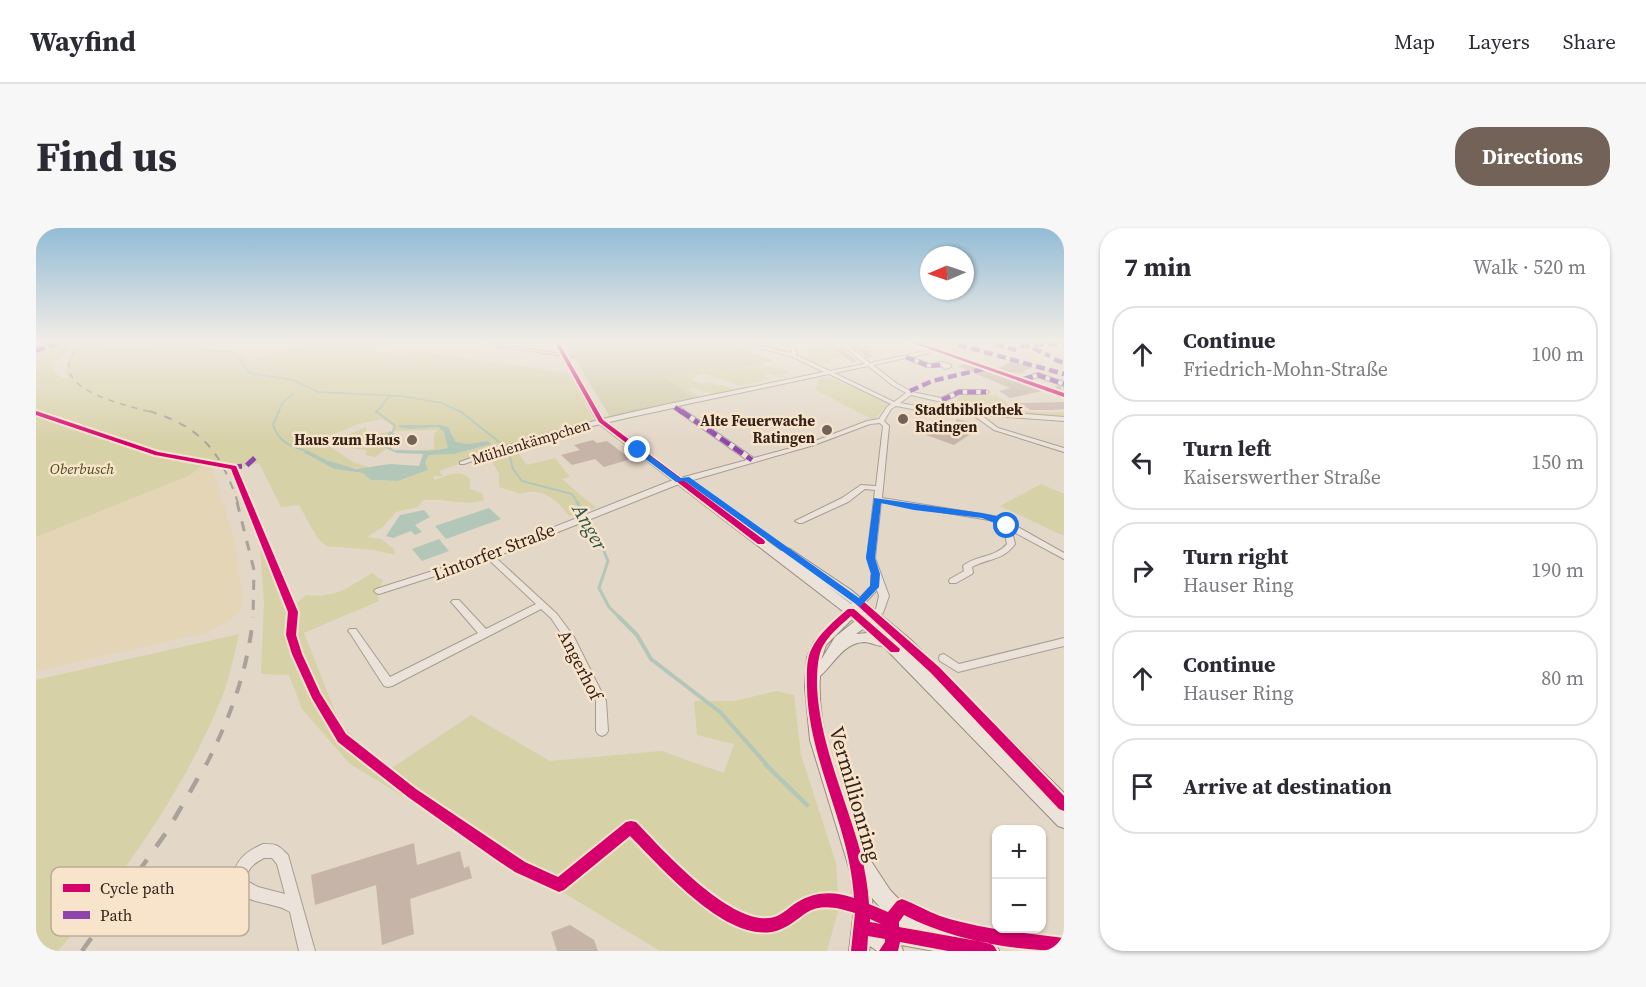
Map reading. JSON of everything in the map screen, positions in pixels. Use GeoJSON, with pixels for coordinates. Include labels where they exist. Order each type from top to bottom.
{"type":"FeatureCollection","features":[{"type":"Feature","properties":{"kind":"main road"},"geometry":{"type":"LineString","coordinates":[[578,375],[604,421],[856,607],[935,670],[983,729],[1064,820]]}},
{"type":"Feature","properties":{"kind":"main road","name":"Vermillionring"},"geometry":{"type":"LineString","coordinates":[[856,607],[821,642],[814,657],[812,687],[818,740],[856,856],[864,901],[864,928],[859,951]]}},
{"type":"Feature","properties":{"kind":"main road"},"geometry":{"type":"LineString","coordinates":[[868,618],[895,649],[1064,805]]}},
{"type":"Feature","properties":{"kind":"main road"},"geometry":{"type":"LineString","coordinates":[[814,673],[826,663],[840,640],[868,618]]}},
{"type":"Feature","properties":{"kind":"main road"},"geometry":{"type":"LineString","coordinates":[[833,652],[860,636],[869,636],[895,649]]}},
{"type":"Feature","properties":{"kind":"main road"},"geometry":{"type":"LineString","coordinates":[[856,856],[883,897],[907,922],[984,949]]}},
{"type":"Feature","properties":{"kind":"main road"},"geometry":{"type":"LineString","coordinates":[[864,928],[892,932],[935,943],[984,949]]}},
{"type":"Feature","properties":{"kind":"main road"},"geometry":{"type":"LineString","coordinates":[[864,928],[893,951]]}},
{"type":"Feature","properties":{"kind":"street","name":"Mühlenkämpchen"},"geometry":{"type":"LineString","coordinates":[[462,463],[513,448],[534,439],[604,421],[825,375]]}},
{"type":"Feature","properties":{"kind":"street"},"geometry":{"type":"LineString","coordinates":[[830,375],[896,404],[950,414],[974,413],[1064,419]]}},
{"type":"Feature","properties":{"kind":"street"},"geometry":{"type":"LineString","coordinates":[[884,375],[910,392],[942,400],[959,392],[986,392]]}},
{"type":"Feature","properties":{"kind":"street"},"geometry":{"type":"LineString","coordinates":[[1023,380],[1038,375],[1064,384]]}},
{"type":"Feature","properties":{"kind":"street"},"geometry":{"type":"LineString","coordinates":[[1012,376],[1064,395]]}},
{"type":"Feature","properties":{"kind":"street"},"geometry":{"type":"LineString","coordinates":[[868,618],[880,611],[884,596],[871,558],[886,426],[881,421],[883,415],[910,392]]}},
{"type":"Feature","properties":{"kind":"street"},"geometry":{"type":"LineString","coordinates":[[675,407],[752,460]]}},
{"type":"Feature","properties":{"kind":"street"},"geometry":{"type":"LineString","coordinates":[[974,413],[996,429],[1064,450]]}},
{"type":"Feature","properties":{"kind":"street","name":"Lintorfer Straße"},"geometry":{"type":"LineString","coordinates":[[379,591],[446,572],[683,480],[812,444],[868,422],[881,421]]}},
{"type":"Feature","properties":{"kind":"street"},"geometry":{"type":"LineString","coordinates":[[799,521],[845,500],[864,487],[878,488]]}},
{"type":"Feature","properties":{"kind":"street"},"geometry":{"type":"LineString","coordinates":[[877,499],[914,507],[982,515],[997,519],[1064,556]]}},
{"type":"Feature","properties":{"kind":"street"},"geometry":{"type":"LineString","coordinates":[[953,581],[969,572],[967,566],[970,564],[983,562],[1007,551],[1011,544],[1007,526]]}},
{"type":"Feature","properties":{"kind":"street","name":"Angerhof"},"geometry":{"type":"LineString","coordinates":[[489,556],[554,616],[571,640],[601,701],[603,731]]}},
{"type":"Feature","properties":{"kind":"street"},"geometry":{"type":"LineString","coordinates":[[856,607],[874,587],[876,574]]}},
{"type":"Feature","properties":{"kind":"street"},"geometry":{"type":"LineString","coordinates":[[456,602],[485,634]]}},
{"type":"Feature","properties":{"kind":"street"},"geometry":{"type":"LineString","coordinates":[[353,631],[388,684],[542,605]]}},
{"type":"Feature","properties":{"kind":"street"},"geometry":{"type":"LineString","coordinates":[[944,658],[958,668],[1064,642]]}},
{"type":"Feature","properties":{"kind":"street"},"geometry":{"type":"LineString","coordinates":[[245,867],[249,859],[263,851],[275,851],[279,855],[288,873],[307,951]]}},
{"type":"Feature","properties":{"kind":"street"},"geometry":{"type":"LineString","coordinates":[[249,890],[286,899],[296,907]]}},
{"type":"Feature","properties":{"kind":"shaded area"},"geometry":{"type":"Polygon","coordinates":[[[584,375],[673,375],[663,377],[697,400],[610,417],[584,375]]]}},
{"type":"Feature","properties":{"kind":"shaded area"},"geometry":{"type":"Polygon","coordinates":[[[400,425],[441,425],[448,427],[456,442],[469,444],[487,441],[492,444],[454,454],[429,455],[425,462],[428,470],[398,481],[371,480],[363,473],[334,469],[303,452],[307,450],[326,460],[356,469],[390,464],[419,466],[423,454],[397,453],[381,446],[382,440],[390,431],[394,433],[390,447],[394,450],[429,451],[448,448],[444,432],[438,427],[410,429],[398,427],[400,425]]]}},
{"type":"Feature","properties":{"kind":"shaded area"},"geometry":{"type":"Polygon","coordinates":[[[207,463],[211,464],[236,545],[242,597],[240,612],[227,622],[205,633],[36,671],[36,537],[188,476],[207,463]]]}},
{"type":"Feature","properties":{"kind":"shaded area"},"geometry":{"type":"Polygon","coordinates":[[[489,508],[501,519],[446,539],[435,526],[489,508]]]}},
{"type":"Feature","properties":{"kind":"shaded area"},"geometry":{"type":"Polygon","coordinates":[[[424,510],[430,517],[415,525],[422,532],[415,535],[411,531],[393,538],[386,536],[400,515],[424,510]]]}},
{"type":"Feature","properties":{"kind":"shaded area"},"geometry":{"type":"Polygon","coordinates":[[[439,539],[449,551],[422,561],[412,549],[439,539]]]}},
{"type":"Feature","properties":{"kind":"green space","name":"Oberbusch"},"geometry":{"type":"Polygon","coordinates":[[[36,375],[58,375],[62,379],[69,377],[68,375],[569,375],[595,423],[509,449],[518,448],[517,452],[527,465],[555,458],[570,477],[562,479],[596,508],[569,516],[560,505],[542,493],[521,494],[499,487],[499,473],[489,458],[467,461],[439,471],[443,476],[434,476],[434,480],[453,474],[462,474],[470,479],[470,489],[482,493],[484,500],[469,503],[423,500],[418,507],[396,512],[383,527],[367,537],[381,539],[394,549],[395,555],[374,550],[327,546],[318,539],[299,505],[281,507],[259,463],[238,468],[207,463],[188,476],[36,537],[36,375]],[[382,419],[359,424],[319,440],[355,463],[372,468],[347,467],[322,459],[307,450],[305,453],[334,469],[363,473],[372,480],[398,481],[428,470],[425,462],[429,455],[454,454],[489,445],[487,441],[469,444],[456,442],[451,431],[442,425],[398,426],[410,429],[438,427],[448,442],[448,448],[429,451],[404,451],[434,449],[434,434],[438,430],[393,431],[394,426],[382,419]]]}},
{"type":"Feature","properties":{"kind":"green space"},"geometry":{"type":"Polygon","coordinates":[[[698,375],[691,379],[701,384],[709,382],[717,386],[723,385],[736,391],[717,395],[694,388],[688,389],[700,397],[710,397],[697,400],[662,377],[698,375]]]}},
{"type":"Feature","properties":{"kind":"green space"},"geometry":{"type":"Polygon","coordinates":[[[706,375],[764,375],[772,379],[739,386],[706,375]]]}},
{"type":"Feature","properties":{"kind":"green space"},"geometry":{"type":"Polygon","coordinates":[[[772,375],[783,375],[789,378],[772,375]]]}},
{"type":"Feature","properties":{"kind":"green space"},"geometry":{"type":"Polygon","coordinates":[[[827,377],[890,403],[874,420],[816,390],[819,379],[827,377]]]}},
{"type":"Feature","properties":{"kind":"green space"},"geometry":{"type":"Polygon","coordinates":[[[996,395],[1013,408],[957,401],[958,397],[996,395]]]}},
{"type":"Feature","properties":{"kind":"green space"},"geometry":{"type":"Polygon","coordinates":[[[976,405],[1034,412],[1064,412],[1064,417],[1036,417],[1011,411],[976,412],[976,405]]]}},
{"type":"Feature","properties":{"kind":"green space"},"geometry":{"type":"Polygon","coordinates":[[[366,427],[367,435],[388,432],[383,447],[386,449],[375,457],[366,455],[366,450],[350,448],[335,440],[366,427]]]}},
{"type":"Feature","properties":{"kind":"green space"},"geometry":{"type":"Polygon","coordinates":[[[1041,484],[1064,494],[1064,536],[1000,506],[1041,484]]]}},
{"type":"Feature","properties":{"kind":"green space"},"geometry":{"type":"Polygon","coordinates":[[[267,542],[295,605],[306,595],[334,593],[372,573],[383,581],[377,592],[379,601],[304,633],[340,724],[389,770],[471,715],[550,761],[661,751],[724,773],[734,744],[697,735],[694,701],[734,701],[777,691],[794,695],[801,755],[836,863],[839,908],[827,951],[660,951],[350,764],[302,709],[289,675],[261,674],[264,602],[260,544],[267,542]]]}},
{"type":"Feature","properties":{"kind":"green space"},"geometry":{"type":"Polygon","coordinates":[[[239,634],[225,689],[207,732],[171,799],[125,867],[51,867],[51,936],[70,936],[58,951],[36,951],[36,680],[239,634]]]}},
{"type":"Feature","properties":{"kind":"building"},"geometry":{"type":"Polygon","coordinates":[[[978,375],[1010,375],[1008,377],[1042,391],[1010,398],[999,391],[1010,388],[978,375]]]}},
{"type":"Feature","properties":{"kind":"building"},"geometry":{"type":"Polygon","coordinates":[[[1064,402],[1064,409],[1052,410],[1031,410],[1019,403],[1064,402]]]}},
{"type":"Feature","properties":{"kind":"building"},"geometry":{"type":"Polygon","coordinates":[[[957,419],[977,424],[969,435],[954,445],[926,435],[941,424],[951,427],[957,419]]]}},
{"type":"Feature","properties":{"kind":"building"},"geometry":{"type":"Polygon","coordinates":[[[593,440],[597,443],[607,441],[631,459],[604,467],[595,459],[572,465],[561,455],[580,450],[574,445],[593,440]]]}},
{"type":"Feature","properties":{"kind":"building"},"geometry":{"type":"Polygon","coordinates":[[[414,843],[417,865],[460,851],[464,868],[469,866],[472,878],[410,899],[414,934],[382,945],[376,885],[315,905],[311,875],[414,843]]]}},
{"type":"Feature","properties":{"kind":"building"},"geometry":{"type":"Polygon","coordinates":[[[570,925],[594,940],[598,951],[557,951],[551,932],[570,925]]]}},
{"type":"Feature","properties":{"kind":"waterway","name":"Anger"},"geometry":{"type":"LineString","coordinates":[[261,375],[293,380],[318,392],[390,395]]}},
{"type":"Feature","properties":{"kind":"waterway"},"geometry":{"type":"LineString","coordinates":[[278,413],[283,402],[294,393]]}},
{"type":"Feature","properties":{"kind":"waterway"},"geometry":{"type":"LineString","coordinates":[[377,412],[390,395]]}},
{"type":"Feature","properties":{"kind":"waterway","name":"Anger"},"geometry":{"type":"LineString","coordinates":[[390,395],[442,403],[462,412]]}},
{"type":"Feature","properties":{"kind":"waterway"},"geometry":{"type":"LineString","coordinates":[[279,411],[273,425],[278,435],[289,445],[304,450]]}},
{"type":"Feature","properties":{"kind":"waterway"},"geometry":{"type":"LineString","coordinates":[[377,412],[395,426],[393,431]]}},
{"type":"Feature","properties":{"kind":"waterway","name":"Anger"},"geometry":{"type":"LineString","coordinates":[[462,412],[508,449],[513,469],[522,481],[572,494],[578,503]]}},
{"type":"Feature","properties":{"kind":"waterway","name":"Anger"},"geometry":{"type":"LineString","coordinates":[[577,502],[596,532],[608,561],[599,588],[609,607],[637,635],[651,659],[720,712],[767,765]]}},
{"type":"Feature","properties":{"kind":"waterway","name":"Anger"},"geometry":{"type":"LineString","coordinates":[[765,764],[807,805]]}},
{"type":"Feature","properties":{"kind":"tunnel"},"geometry":{"type":"LineString","coordinates":[[1056,389],[1064,387]]}},
{"type":"Feature","properties":{"kind":"railway"},"geometry":{"type":"LineString","coordinates":[[71,375],[81,386],[93,393],[154,413]]}},
{"type":"Feature","properties":{"kind":"railway"},"geometry":{"type":"LineString","coordinates":[[149,411],[183,425],[207,444],[224,469],[238,503]]}},
{"type":"Feature","properties":{"kind":"railway"},"geometry":{"type":"LineString","coordinates":[[237,502],[254,570],[253,619]]}},
{"type":"Feature","properties":{"kind":"railway"},"geometry":{"type":"LineString","coordinates":[[206,765],[237,693],[247,656],[253,617]]}},
{"type":"Feature","properties":{"kind":"railway"},"geometry":{"type":"LineString","coordinates":[[142,867],[168,830],[206,764]]}},
{"type":"Feature","properties":{"kind":"railway"},"geometry":{"type":"LineString","coordinates":[[82,951],[93,936]]}},
{"type":"Feature","properties":{"kind":"marked path"},"geometry":{"type":"LineString","coordinates":[[910,391],[932,381],[958,375]]}},
{"type":"Feature","properties":{"kind":"marked path"},"geometry":{"type":"LineString","coordinates":[[1024,379],[1038,375],[1064,384]]}},
{"type":"Feature","properties":{"kind":"marked path"},"geometry":{"type":"LineString","coordinates":[[942,400],[959,392],[986,392]]}},
{"type":"Feature","properties":{"kind":"marked path"},"geometry":{"type":"LineString","coordinates":[[675,407],[752,460]]}},
{"type":"Feature","properties":{"kind":"marked path"},"geometry":{"type":"LineString","coordinates":[[231,467],[246,466],[257,456]]}},
{"type":"Feature","properties":{"kind":"cycle path"},"geometry":{"type":"LineString","coordinates":[[575,375],[601,421],[761,542]]}},
{"type":"Feature","properties":{"kind":"cycle path"},"geometry":{"type":"LineString","coordinates":[[1006,375],[1064,395]]}},
{"type":"Feature","properties":{"kind":"cycle path"},"geometry":{"type":"LineString","coordinates":[[36,413],[157,454],[234,467],[293,612],[291,635],[297,654],[316,695],[342,738],[412,793],[520,867],[559,885],[631,827],[694,889],[732,916],[751,923],[769,925],[779,923],[804,906],[814,901],[825,900],[848,903],[891,920]]}},
{"type":"Feature","properties":{"kind":"cycle path"},"geometry":{"type":"LineString","coordinates":[[860,603],[935,670],[1064,805]]}},
{"type":"Feature","properties":{"kind":"cycle path"},"geometry":{"type":"LineString","coordinates":[[859,951],[863,918],[861,886],[846,826],[818,734],[813,702],[813,662],[816,650],[824,637],[851,611],[895,649]]}},
{"type":"Feature","properties":{"kind":"cycle path"},"geometry":{"type":"LineString","coordinates":[[887,951],[893,945],[891,920],[902,906],[960,929],[1064,946]]}},
{"type":"Feature","properties":{"kind":"cycle path"},"geometry":{"type":"LineString","coordinates":[[864,928],[989,951]]}},
{"type":"Feature","properties":{"kind":"place","name":"Stadtbibliothek Ratingen"},"geometry":{"type":"Point","coordinates":[903,419]}},
{"type":"Feature","properties":{"kind":"place","name":"Alte Feuerwache Ratingen"},"geometry":{"type":"Point","coordinates":[827,430]}},
{"type":"Feature","properties":{"kind":"place","name":"Haus zum Haus"},"geometry":{"type":"Point","coordinates":[412,440]}},
{"type":"Feature","properties":{"kind":"route"},"geometry":{"type":"LineString","coordinates":[[638,450],[679,481],[686,479],[860,603],[874,587],[876,574],[871,558],[877,499],[914,507],[982,515],[997,519],[1007,526]]}}]}
